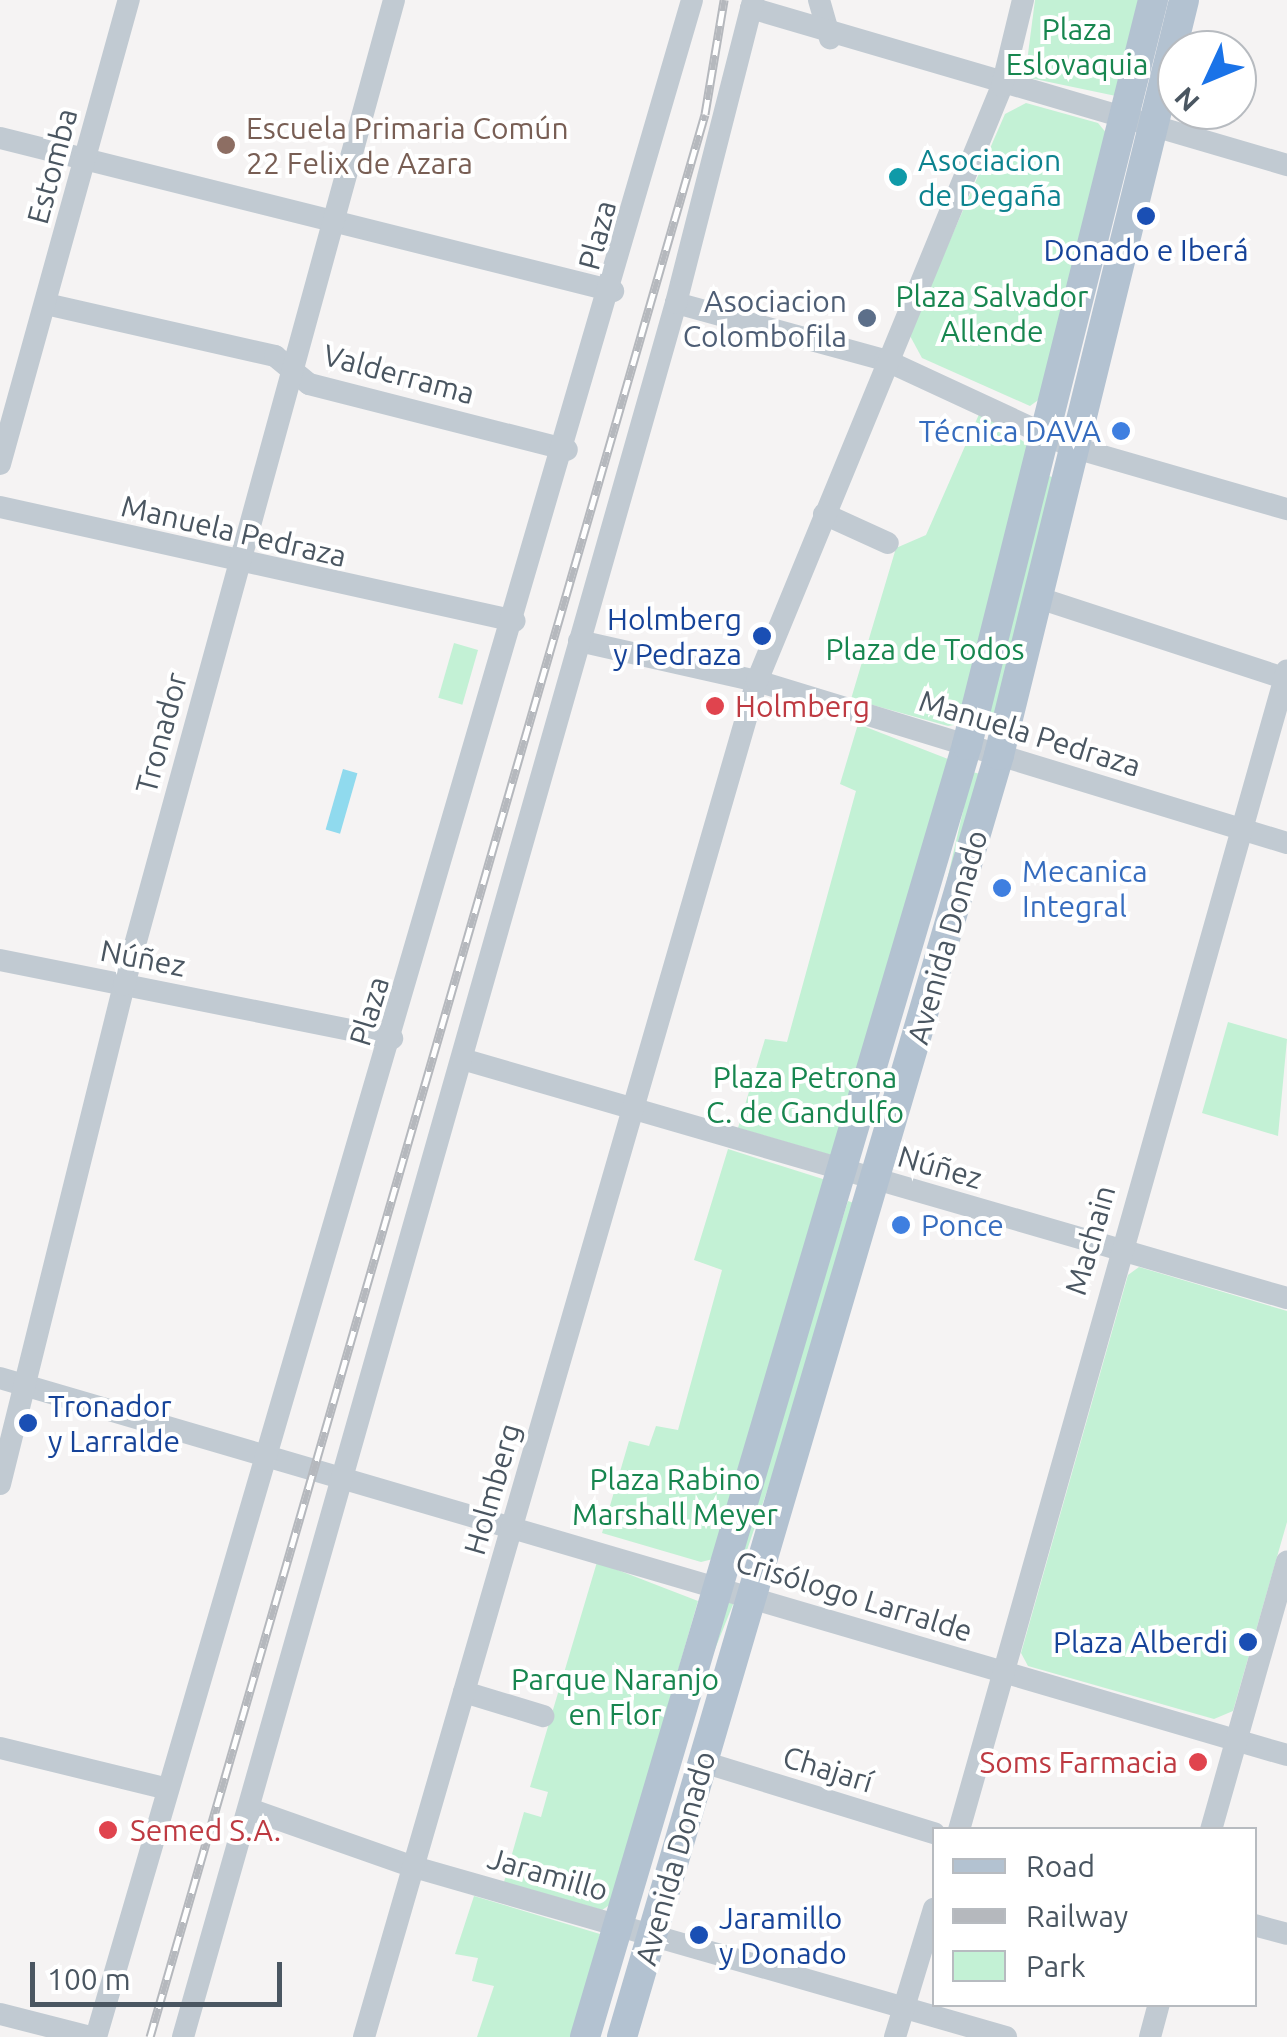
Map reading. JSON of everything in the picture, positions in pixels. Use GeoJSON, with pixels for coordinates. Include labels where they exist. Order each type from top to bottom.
{"type":"FeatureCollection","features":[{"type":"Feature","properties":{"kind":"main road"},"geometry":{"type":"LineString","coordinates":[[585,2037],[715,1584],[848,1172],[967,745],[1046,434],[1138,125],[1153,0]]}},
{"type":"Feature","properties":{"kind":"main road","name":"Avenida Donado"},"geometry":{"type":"LineString","coordinates":[[622,2037],[878,1180],[999,755],[1075,448],[1138,125],[1184,0]]}},
{"type":"Feature","properties":{"kind":"street","name":"Estomba"},"geometry":{"type":"LineString","coordinates":[[0,464],[130,0]]}},
{"type":"Feature","properties":{"kind":"street","name":"Tronador"},"geometry":{"type":"LineString","coordinates":[[0,1484],[124,984],[394,0]]}},
{"type":"Feature","properties":{"kind":"street","name":"Plaza"},"geometry":{"type":"LineString","coordinates":[[94,2037],[266,1450],[568,450],[692,0]]}},
{"type":"Feature","properties":{"kind":"street"},"geometry":{"type":"LineString","coordinates":[[818,0],[830,38]]}},
{"type":"Feature","properties":{"kind":"street","name":"Holmberg"},"geometry":{"type":"LineString","coordinates":[[364,2037],[758,681],[885,360],[1002,86],[1023,0]]}},
{"type":"Feature","properties":{"kind":"street"},"geometry":{"type":"LineString","coordinates":[[183,2037],[676,304],[752,4],[830,38],[1287,166]]}},
{"type":"Feature","properties":{"kind":"street"},"geometry":{"type":"LineString","coordinates":[[0,138],[613,291]]}},
{"type":"Feature","properties":{"kind":"street","name":"Valderrama"},"geometry":{"type":"LineString","coordinates":[[46,304],[276,356],[309,384],[568,450]]}},
{"type":"Feature","properties":{"kind":"street"},"geometry":{"type":"LineString","coordinates":[[676,304],[885,360],[1075,448],[1287,509]]}},
{"type":"Feature","properties":{"kind":"street","name":"Manuela Pedraza"},"geometry":{"type":"LineString","coordinates":[[0,508],[237,564],[514,621]]}},
{"type":"Feature","properties":{"kind":"street"},"geometry":{"type":"LineString","coordinates":[[824,514],[888,543]]}},
{"type":"Feature","properties":{"kind":"street"},"geometry":{"type":"LineString","coordinates":[[1040,598],[1286,676]]}},
{"type":"Feature","properties":{"kind":"street","name":"Manuela Pedraza"},"geometry":{"type":"LineString","coordinates":[[578,640],[758,681],[1287,843]]}},
{"type":"Feature","properties":{"kind":"street","name":"Machain"},"geometry":{"type":"LineString","coordinates":[[960,1827],[1118,1249],[1246,832],[1286,676]]}},
{"type":"Feature","properties":{"kind":"street","name":"Núñez"},"geometry":{"type":"LineString","coordinates":[[0,960],[392,1038]]}},
{"type":"Feature","properties":{"kind":"street","name":"Núñez"},"geometry":{"type":"LineString","coordinates":[[462,1059],[1287,1298]]}},
{"type":"Feature","properties":{"kind":"street","name":"Crisólogo Larralde"},"geometry":{"type":"LineString","coordinates":[[0,1378],[266,1450],[1287,1755]]}},
{"type":"Feature","properties":{"kind":"street"},"geometry":{"type":"LineString","coordinates":[[1212,1827],[1287,1562]]}},
{"type":"Feature","properties":{"kind":"street"},"geometry":{"type":"LineString","coordinates":[[464,1692],[543,1716]]}},
{"type":"Feature","properties":{"kind":"street"},"geometry":{"type":"LineString","coordinates":[[0,1748],[168,1789]]}},
{"type":"Feature","properties":{"kind":"street","name":"Chajarí"},"geometry":{"type":"LineString","coordinates":[[703,1762],[932,1832]]}},
{"type":"Feature","properties":{"kind":"street","name":"Jaramillo"},"geometry":{"type":"LineString","coordinates":[[249,1809],[414,1867],[1006,2037]]}},
{"type":"Feature","properties":{"kind":"street"},"geometry":{"type":"LineString","coordinates":[[895,2037],[932,1916]]}},
{"type":"Feature","properties":{"kind":"street"},"geometry":{"type":"LineString","coordinates":[[1257,1927],[1287,1934]]}},
{"type":"Feature","properties":{"kind":"street"},"geometry":{"type":"LineString","coordinates":[[1150,2037],[1158,2007]]}},
{"type":"Feature","properties":{"kind":"street"},"geometry":{"type":"LineString","coordinates":[[0,2014],[94,2037]]}},
{"type":"Feature","properties":{"kind":"green space","name":"Plaza Eslovaquia"},"geometry":{"type":"Polygon","coordinates":[[[1035,0],[1141,0],[1116,96],[1025,77],[1035,0]]]}},
{"type":"Feature","properties":{"kind":"green space","name":"Plaza Salvador Allende"},"geometry":{"type":"Polygon","coordinates":[[[1026,103],[1098,123],[1108,135],[1041,398],[1030,406],[922,358],[909,334],[1005,114],[1026,103]]]}},
{"type":"Feature","properties":{"kind":"green space","name":"Plaza de Todos"},"geometry":{"type":"Polygon","coordinates":[[[980,412],[1030,446],[960,724],[948,726],[851,699],[896,548],[926,535],[980,412]]]}},
{"type":"Feature","properties":{"kind":"green space"},"geometry":{"type":"Polygon","coordinates":[[[1046,475],[1055,478],[993,724],[982,722],[1046,475]]]}},
{"type":"Feature","properties":{"kind":"green space"},"geometry":{"type":"Polygon","coordinates":[[[454,643],[478,650],[462,705],[438,698],[454,643]]]}},
{"type":"Feature","properties":{"kind":"green space","name":"Plaza Petrona C. de Gandulfo"},"geometry":{"type":"Polygon","coordinates":[[[858,724],[948,759],[834,1156],[738,1128],[765,1039],[787,1042],[856,791],[840,784],[858,724]]]}},
{"type":"Feature","properties":{"kind":"green space"},"geometry":{"type":"Polygon","coordinates":[[[972,772],[981,774],[891,1161],[883,1159],[972,772]]]}},
{"type":"Feature","properties":{"kind":"green space"},"geometry":{"type":"Polygon","coordinates":[[[1228,1022],[1287,1039],[1278,1136],[1202,1113],[1228,1022]]]}},
{"type":"Feature","properties":{"kind":"green space","name":"Plaza Rabino Marshall Meyer"},"geometry":{"type":"Polygon","coordinates":[[[728,1149],[826,1180],[713,1559],[701,1562],[602,1533],[629,1441],[649,1446],[656,1426],[678,1430],[722,1270],[694,1260],[728,1149]]]}},
{"type":"Feature","properties":{"kind":"green space"},"geometry":{"type":"Polygon","coordinates":[[[848,1201],[857,1204],[822,1328],[741,1568],[732,1566],[848,1201]]]}},
{"type":"Feature","properties":{"kind":"green space"},"geometry":{"type":"Polygon","coordinates":[[[1139,1267],[1287,1311],[1287,1522],[1233,1711],[1214,1719],[1028,1666],[1021,1653],[1128,1275],[1139,1267]]]}},
{"type":"Feature","properties":{"kind":"green space","name":"Parque Naranjo en Flor"},"geometry":{"type":"Polygon","coordinates":[[[597,1562],[698,1601],[611,1904],[602,1910],[504,1882],[524,1812],[541,1817],[548,1792],[530,1787],[597,1562]]]}},
{"type":"Feature","properties":{"kind":"green space"},"geometry":{"type":"Polygon","coordinates":[[[723,1600],[733,1604],[612,1905],[602,1900],[723,1600]]]}},
{"type":"Feature","properties":{"kind":"green space"},"geometry":{"type":"Polygon","coordinates":[[[474,1896],[600,1934],[573,2037],[477,2037],[494,1986],[472,1981],[478,1958],[455,1954],[474,1896]]]}},
{"type":"Feature","properties":{"kind":"water"},"geometry":{"type":"Polygon","coordinates":[[[343,769],[357,773],[340,834],[326,830],[343,769]]]}},
{"type":"Feature","properties":{"kind":"railway"},"geometry":{"type":"LineString","coordinates":[[150,2037],[705,114],[724,0]]}},
{"type":"Feature","properties":{"kind":"place","name":"Escuela Primaria Común 22 Felix de Azara"},"geometry":{"type":"Point","coordinates":[226,145]}},
{"type":"Feature","properties":{"kind":"place","name":"Asociacion de Degaña"},"geometry":{"type":"Point","coordinates":[898,177]}},
{"type":"Feature","properties":{"kind":"place","name":"Donado e Iberá"},"geometry":{"type":"Point","coordinates":[1146,216]}},
{"type":"Feature","properties":{"kind":"place","name":"Asociacion Colombofila"},"geometry":{"type":"Point","coordinates":[867,318]}},
{"type":"Feature","properties":{"kind":"place","name":"Técnica DAVA"},"geometry":{"type":"Point","coordinates":[1121,431]}},
{"type":"Feature","properties":{"kind":"place","name":"Holmberg y Pedraza"},"geometry":{"type":"Point","coordinates":[762,636]}},
{"type":"Feature","properties":{"kind":"place","name":"Holmberg"},"geometry":{"type":"Point","coordinates":[715,706]}},
{"type":"Feature","properties":{"kind":"place","name":"Mecanica Integral"},"geometry":{"type":"Point","coordinates":[1002,888]}},
{"type":"Feature","properties":{"kind":"place","name":"Ponce"},"geometry":{"type":"Point","coordinates":[901,1225]}},
{"type":"Feature","properties":{"kind":"place","name":"Tronador y Larralde"},"geometry":{"type":"Point","coordinates":[28,1423]}},
{"type":"Feature","properties":{"kind":"place","name":"Plaza Alberdi"},"geometry":{"type":"Point","coordinates":[1248,1642]}},
{"type":"Feature","properties":{"kind":"place","name":"Soms Farmacia"},"geometry":{"type":"Point","coordinates":[1198,1762]}},
{"type":"Feature","properties":{"kind":"place","name":"Semed S.A."},"geometry":{"type":"Point","coordinates":[108,1830]}},
{"type":"Feature","properties":{"kind":"place","name":"Jaramillo y Donado"},"geometry":{"type":"Point","coordinates":[699,1935]}}]}
